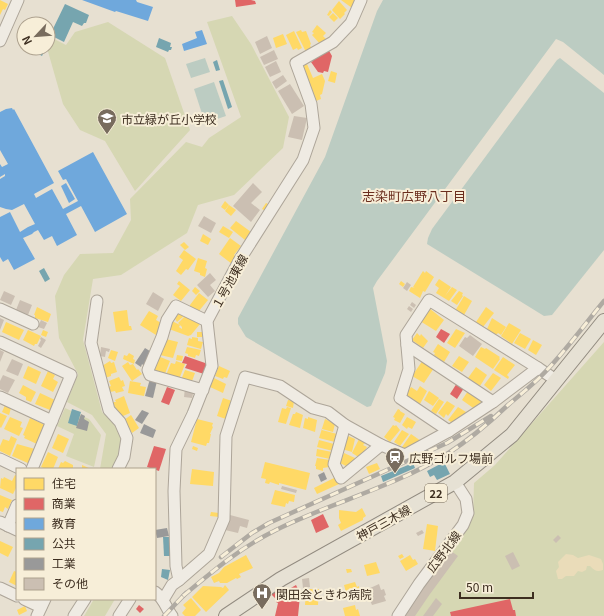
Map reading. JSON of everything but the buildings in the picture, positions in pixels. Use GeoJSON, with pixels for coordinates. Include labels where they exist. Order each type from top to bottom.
{"type":"FeatureCollection","features":[{"type":"Feature","properties":{"kind":"main road","name":"神戸三木線"},"geometry":{"type":"LineString","coordinates":[[226,616],[281,579],[455,482],[512,435],[604,321]]}},
{"type":"Feature","properties":{"kind":"street"},"geometry":{"type":"LineString","coordinates":[[0,40],[18,0]]}},
{"type":"Feature","properties":{"kind":"street","name":"１号池東線"},"geometry":{"type":"LineString","coordinates":[[178,580],[176,566],[174,491],[176,449],[193,414],[212,366],[207,321],[239,262],[303,160],[314,128],[311,104],[296,63],[333,42],[351,23],[361,0]]}},
{"type":"Feature","properties":{"kind":"street"},"geometry":{"type":"LineString","coordinates":[[449,431],[400,398],[410,369],[406,335],[429,300],[556,380]]}},
{"type":"Feature","properties":{"kind":"street"},"geometry":{"type":"LineString","coordinates":[[97,301],[91,343],[109,410],[120,422],[127,438],[124,457],[118,468]]}},
{"type":"Feature","properties":{"kind":"street"},"geometry":{"type":"LineString","coordinates":[[203,390],[150,375],[148,370],[162,337],[167,320],[176,306],[207,321]]}},
{"type":"Feature","properties":{"kind":"street"},"geometry":{"type":"LineString","coordinates":[[0,309],[33,324]]}},
{"type":"Feature","properties":{"kind":"street"},"geometry":{"type":"LineString","coordinates":[[0,342],[71,375],[32,468]]}},
{"type":"Feature","properties":{"kind":"street"},"geometry":{"type":"LineString","coordinates":[[407,345],[492,402]]}},
{"type":"Feature","properties":{"kind":"street"},"geometry":{"type":"LineString","coordinates":[[172,616],[159,596],[209,554],[224,519],[226,436],[245,377],[280,386],[313,408],[328,412],[344,426],[381,445],[405,455],[449,431],[538,368]]}},
{"type":"Feature","properties":{"kind":"street"},"geometry":{"type":"LineString","coordinates":[[0,397],[52,421]]}},
{"type":"Feature","properties":{"kind":"street"},"geometry":{"type":"LineString","coordinates":[[344,426],[334,464],[341,478],[381,445]]}},
{"type":"Feature","properties":{"kind":"street"},"geometry":{"type":"LineString","coordinates":[[0,460],[19,468]]}},
{"type":"Feature","properties":{"kind":"street","name":"広野北線"},"geometry":{"type":"LineString","coordinates":[[398,616],[419,584],[463,525],[468,513],[466,499],[455,482]]}},
{"type":"Feature","properties":{"kind":"street"},"geometry":{"type":"LineString","coordinates":[[8,526],[16,507]]}},
{"type":"Feature","properties":{"kind":"street"},"geometry":{"type":"LineString","coordinates":[[0,588],[16,596]]}},
{"type":"Feature","properties":{"kind":"street"},"geometry":{"type":"LineString","coordinates":[[26,600],[41,607]]}},
{"type":"Feature","properties":{"kind":"street"},"geometry":{"type":"LineString","coordinates":[[74,616],[84,600]]}},
{"type":"Feature","properties":{"kind":"street"},"geometry":{"type":"LineString","coordinates":[[119,616],[129,600]]}},
{"type":"Feature","properties":{"kind":"green space"},"geometry":{"type":"Polygon","coordinates":[[[232,16],[251,44],[289,117],[283,148],[234,195],[198,205],[187,233],[121,275],[93,279],[83,340],[102,412],[118,428],[121,441],[114,468],[100,468],[106,434],[92,415],[67,402],[78,374],[59,338],[55,296],[64,275],[80,254],[113,253],[131,220],[130,199],[186,142],[202,147],[209,138],[241,117],[207,22],[232,16]]]}},
{"type":"Feature","properties":{"kind":"green space"},"geometry":{"type":"Polygon","coordinates":[[[108,22],[165,58],[190,130],[135,191],[105,141],[80,130],[63,104],[49,56],[56,56],[56,40],[66,45],[75,32],[108,22]]]}},
{"type":"Feature","properties":{"kind":"green space"},"geometry":{"type":"Polygon","coordinates":[[[604,342],[604,616],[402,616],[473,516],[474,483],[495,465],[604,342]]]}},
{"type":"Feature","properties":{"kind":"green space"},"geometry":{"type":"Polygon","coordinates":[[[65,408],[89,419],[101,435],[94,467],[66,456],[74,434],[57,426],[65,408]]]}},
{"type":"Feature","properties":{"kind":"green space"},"geometry":{"type":"Polygon","coordinates":[[[93,600],[114,600],[105,616],[84,616],[93,600]]]}},
{"type":"Feature","properties":{"kind":"sand"},"geometry":{"type":"Polygon","coordinates":[[[566,554],[573,555],[578,558],[589,555],[601,559],[603,570],[596,571],[590,566],[587,566],[586,570],[582,572],[578,571],[574,576],[566,576],[562,579],[558,579],[556,571],[559,567],[558,562],[566,554]]]}},
{"type":"Feature","properties":{"kind":"shaded area"},"geometry":{"type":"Polygon","coordinates":[[[383,0],[604,0],[604,75],[563,42],[556,39],[377,281],[373,288],[387,361],[385,373],[371,406],[367,407],[246,337],[238,324],[238,318],[325,157],[377,11],[383,0]]]}},
{"type":"Feature","properties":{"kind":"shaded area"},"geometry":{"type":"Polygon","coordinates":[[[205,58],[210,72],[191,78],[186,64],[205,58]]]}},
{"type":"Feature","properties":{"kind":"shaded area"},"geometry":{"type":"Polygon","coordinates":[[[560,58],[604,93],[604,250],[552,315],[544,316],[427,244],[432,229],[557,60],[560,58]]]}},
{"type":"Feature","properties":{"kind":"shaded area"},"geometry":{"type":"Polygon","coordinates":[[[214,82],[226,116],[205,123],[194,89],[214,82]]]}},
{"type":"Feature","properties":{"kind":"railway"},"geometry":{"type":"LineString","coordinates":[[183,596],[228,560],[263,537],[297,520],[406,476],[427,466],[455,449],[486,425],[533,384],[561,354],[604,301]]}},
{"type":"Feature","properties":{"kind":"railway"},"geometry":{"type":"LineString","coordinates":[[221,557],[252,533],[269,523],[447,443],[491,416]]}},
{"type":"Feature","properties":{"kind":"railway"},"geometry":{"type":"LineString","coordinates":[[164,616],[186,593]]}},
{"type":"Feature","properties":{"kind":"place","name":"市立緑が丘小学校"},"geometry":{"type":"Point","coordinates":[107,135]}},
{"type":"Feature","properties":{"kind":"place","name":"広野ゴルフ場前"},"geometry":{"type":"Point","coordinates":[395,474]}},
{"type":"Feature","properties":{"kind":"place","name":"関田会ときわ病院"},"geometry":{"type":"Point","coordinates":[262,610]}},
{"type":"Feature","properties":{"kind":"district","name":"志染町広野八丁目"},"geometry":{"type":"Point","coordinates":[414,195]}}]}
